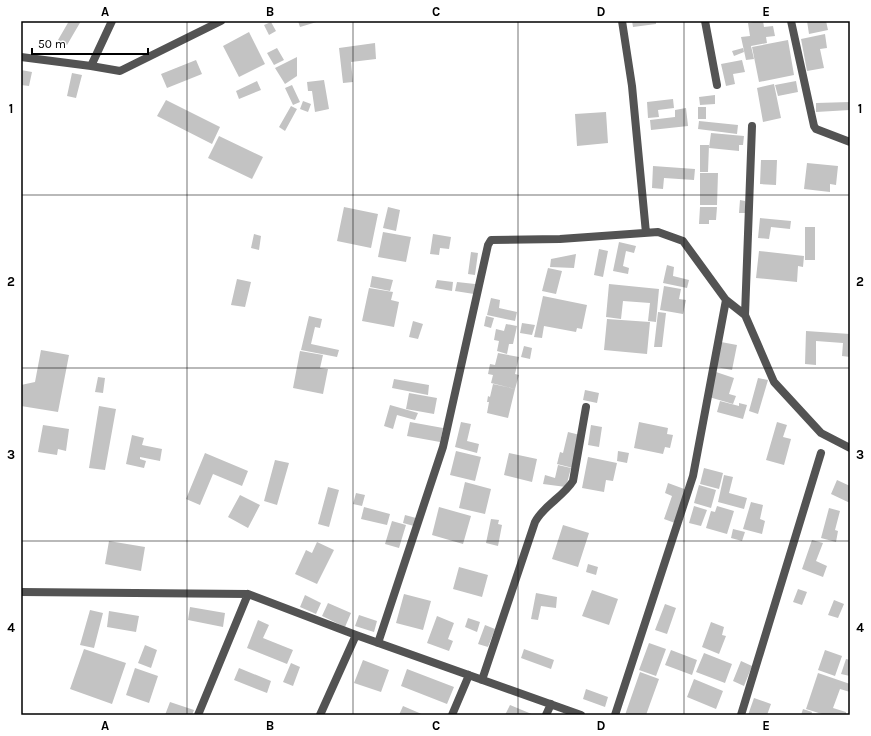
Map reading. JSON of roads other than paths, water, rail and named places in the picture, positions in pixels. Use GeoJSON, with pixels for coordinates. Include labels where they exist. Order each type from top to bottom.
{"type":"FeatureCollection","features":[{"type":"Feature","properties":{"kind":"street"},"geometry":{"type":"LineString","coordinates":[[91,66],[112,21]]}},
{"type":"Feature","properties":{"kind":"street"},"geometry":{"type":"LineString","coordinates":[[21,57],[91,66],[120,72],[221,21]]}},
{"type":"Feature","properties":{"kind":"street"},"geometry":{"type":"LineString","coordinates":[[622,21],[632,86],[646,232]]}},
{"type":"Feature","properties":{"kind":"street"},"geometry":{"type":"LineString","coordinates":[[705,21],[717,86]]}},
{"type":"Feature","properties":{"kind":"street"},"geometry":{"type":"LineString","coordinates":[[791,21],[814,126],[850,142]]}},
{"type":"Feature","properties":{"kind":"street"},"geometry":{"type":"LineString","coordinates":[[752,126],[745,315],[774,382],[821,433],[850,448]]}},
{"type":"Feature","properties":{"kind":"street"},"geometry":{"type":"LineString","coordinates":[[378,643],[443,447],[488,245],[491,240],[560,239],[658,232],[684,241],[726,300],[745,315]]}},
{"type":"Feature","properties":{"kind":"street"},"geometry":{"type":"LineString","coordinates":[[615,715],[693,476],[726,300]]}},
{"type":"Feature","properties":{"kind":"street"},"geometry":{"type":"LineString","coordinates":[[482,680],[534,522],[540,513],[569,487],[573,481],[586,406]]}},
{"type":"Feature","properties":{"kind":"street"},"geometry":{"type":"LineString","coordinates":[[741,715],[821,453]]}},
{"type":"Feature","properties":{"kind":"street"},"geometry":{"type":"LineString","coordinates":[[21,592],[248,594],[378,643],[582,715]]}},
{"type":"Feature","properties":{"kind":"street"},"geometry":{"type":"LineString","coordinates":[[198,715],[248,594]]}},
{"type":"Feature","properties":{"kind":"street"},"geometry":{"type":"LineString","coordinates":[[320,715],[356,635]]}},
{"type":"Feature","properties":{"kind":"street"},"geometry":{"type":"LineString","coordinates":[[452,715],[469,675]]}},
{"type":"Feature","properties":{"kind":"street"},"geometry":{"type":"LineString","coordinates":[[546,715],[551,704]]}}]}
